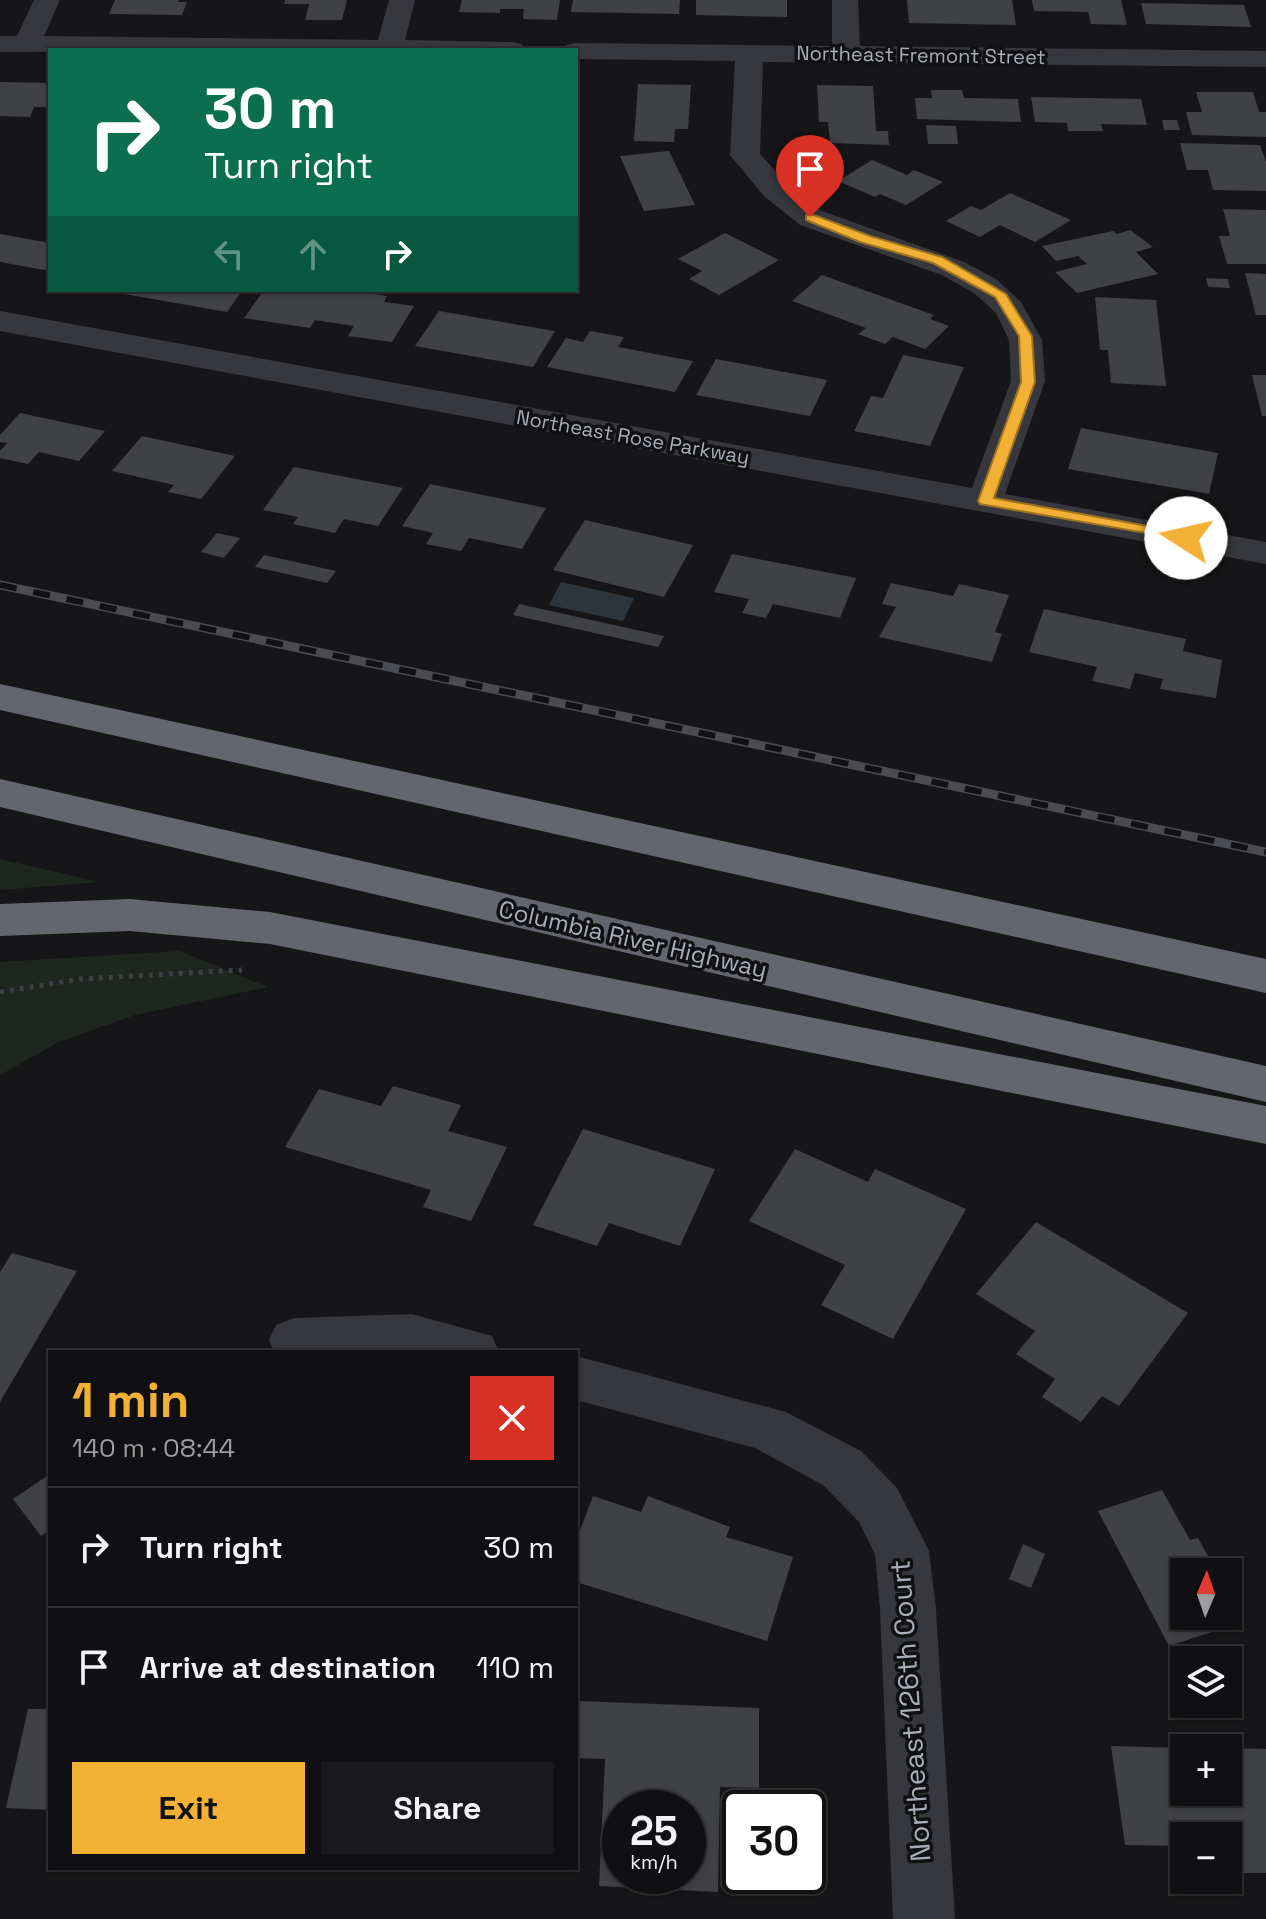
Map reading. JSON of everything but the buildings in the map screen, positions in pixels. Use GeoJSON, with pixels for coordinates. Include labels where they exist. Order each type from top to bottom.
{"type":"FeatureCollection","features":[{"type":"Feature","properties":{"kind":"highway"},"geometry":{"type":"LineString","coordinates":[[0,697],[1266,976]]}},
{"type":"Feature","properties":{"kind":"highway","name":"Columbia River Highway"},"geometry":{"type":"LineString","coordinates":[[0,793],[1266,1084]]}},
{"type":"Feature","properties":{"kind":"highway"},"geometry":{"type":"LineString","coordinates":[[0,920],[55,915],[130,915],[202,919],[284,931],[1266,1125]]}},
{"type":"Feature","properties":{"kind":"street"},"geometry":{"type":"LineString","coordinates":[[14,44],[47,0]]}},
{"type":"Feature","properties":{"kind":"street"},"geometry":{"type":"LineString","coordinates":[[389,48],[402,0]]}},
{"type":"Feature","properties":{"kind":"street"},"geometry":{"type":"LineString","coordinates":[[845,0],[846,54]]}},
{"type":"Feature","properties":{"kind":"street"},"geometry":{"type":"LineString","coordinates":[[14,44],[232,48]]}},
{"type":"Feature","properties":{"kind":"street","name":"Northeast Fremont Street"},"geometry":{"type":"LineString","coordinates":[[578,51],[1266,59]]}},
{"type":"Feature","properties":{"kind":"street"},"geometry":{"type":"LineString","coordinates":[[749,53],[745,155],[773,189],[810,217],[865,239],[938,260],[1000,294],[1025,336],[1028,382],[985,501]]}},
{"type":"Feature","properties":{"kind":"street","name":"Northeast Rose Parkway"},"geometry":{"type":"LineString","coordinates":[[0,321],[1266,553]]}},
{"type":"Feature","properties":{"kind":"street"},"geometry":{"type":"LineString","coordinates":[[294,1340],[412,1336],[466,1350]]}},
{"type":"Feature","properties":{"kind":"street","name":"Northeast 126th Court"},"geometry":{"type":"LineString","coordinates":[[578,1379],[767,1428],[842,1468],[878,1505],[902,1551],[907,1595],[924,1919]]}},
{"type":"Feature","properties":{"kind":"shaded area"},"geometry":{"type":"Polygon","coordinates":[[[561,582],[634,598],[623,621],[549,605],[561,582]]]}},
{"type":"Feature","properties":{"kind":"shaded area"},"geometry":{"type":"Polygon","coordinates":[[[0,859],[99,882],[0,890],[0,859]]]}},
{"type":"Feature","properties":{"kind":"shaded area"},"geometry":{"type":"Polygon","coordinates":[[[179,951],[268,987],[135,1015],[59,1042],[0,1075],[0,962],[179,951]]]}},
{"type":"Feature","properties":{"kind":"railway"},"geometry":{"type":"LineString","coordinates":[[0,585],[1266,852]]}},
{"type":"Feature","properties":{"kind":"route"},"geometry":{"type":"LineString","coordinates":[[810,217],[865,239],[938,260],[1000,294],[1013,315],[1025,336],[1028,382],[985,501],[1186,538]]}}]}
